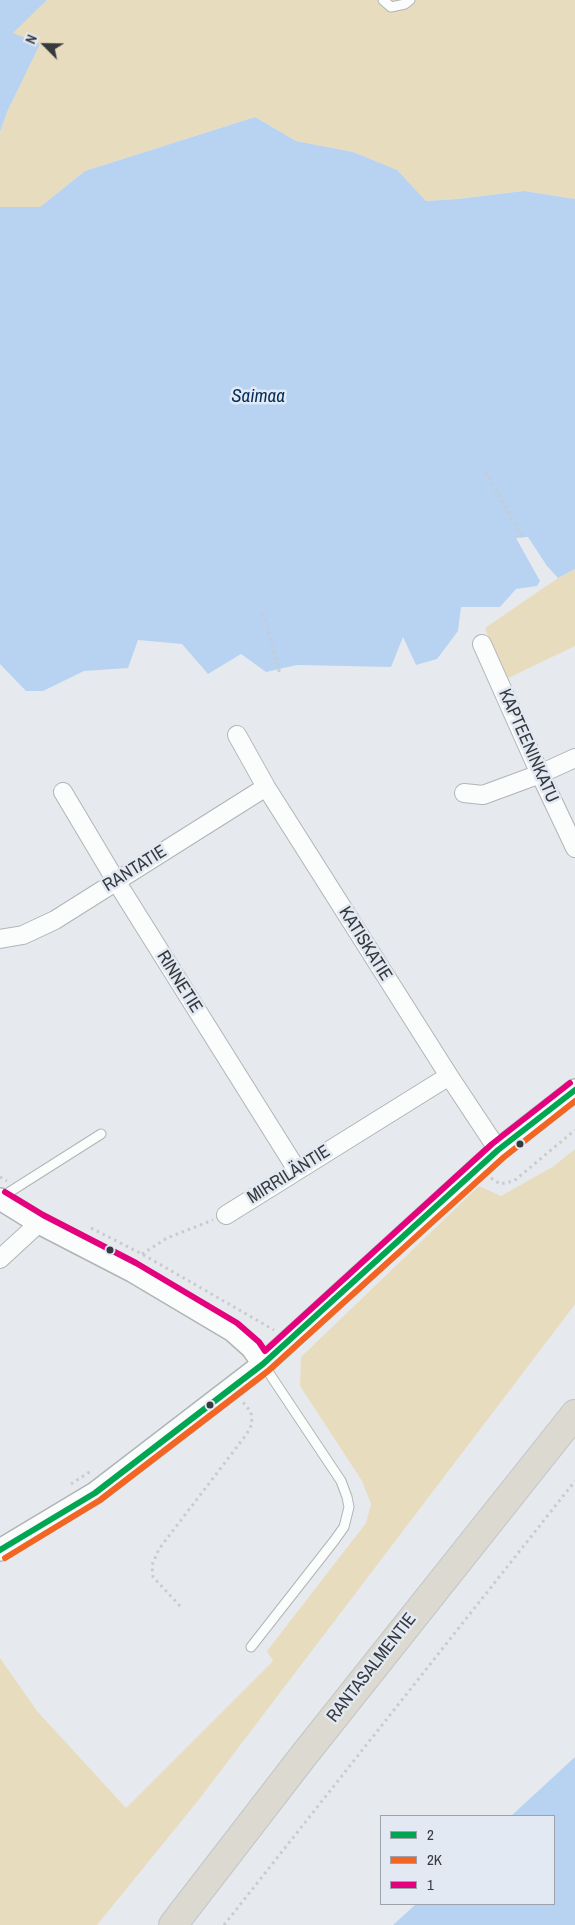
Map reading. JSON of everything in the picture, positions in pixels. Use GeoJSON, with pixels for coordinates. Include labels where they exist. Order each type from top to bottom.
{"type":"FeatureCollection","features":[{"type":"Feature","properties":{"kind":"highway","name":"RANTASALMENTIE"},"geometry":{"type":"LineString","coordinates":[[173,1925],[304,1754],[575,1414]]}},
{"type":"Feature","properties":{"kind":"street","name":"KAPTEENINKATU"},"geometry":{"type":"LineString","coordinates":[[482,644],[575,848]]}},
{"type":"Feature","properties":{"kind":"street","name":"KATISKATIE"},"geometry":{"type":"LineString","coordinates":[[237,735],[266,787],[498,1150]]}},
{"type":"Feature","properties":{"kind":"street"},"geometry":{"type":"LineString","coordinates":[[464,793],[483,795],[540,774],[575,758]]}},
{"type":"Feature","properties":{"kind":"street","name":"RANTATIE"},"geometry":{"type":"LineString","coordinates":[[0,939],[23,935],[55,920],[266,787]]}},
{"type":"Feature","properties":{"kind":"street","name":"RINNETIE"},"geometry":{"type":"LineString","coordinates":[[63,792],[116,881],[297,1170]]}},
{"type":"Feature","properties":{"kind":"street","name":"MIRRILÄNTIE"},"geometry":{"type":"LineString","coordinates":[[226,1215],[449,1076]]}},
{"type":"Feature","properties":{"kind":"street"},"geometry":{"type":"LineString","coordinates":[[0,1550],[95,1493],[232,1388],[258,1356],[498,1150],[575,1090]]}},
{"type":"Feature","properties":{"kind":"street"},"geometry":{"type":"LineString","coordinates":[[0,1198],[39,1224],[132,1271],[233,1331],[258,1356]]}},
{"type":"Feature","properties":{"kind":"street"},"geometry":{"type":"LineString","coordinates":[[0,1259],[39,1224]]}},
{"type":"Feature","properties":{"kind":"lane"},"geometry":{"type":"LineString","coordinates":[[383,0],[391,7],[405,4],[410,0]]}},
{"type":"Feature","properties":{"kind":"lane"},"geometry":{"type":"LineString","coordinates":[[0,1198],[101,1134]]}},
{"type":"Feature","properties":{"kind":"lane"},"geometry":{"type":"LineString","coordinates":[[251,1647],[344,1527],[349,1507],[341,1481],[258,1356]]}},
{"type":"Feature","properties":{"kind":"path"},"geometry":{"type":"LineString","coordinates":[[486,472],[522,537]]}},
{"type":"Feature","properties":{"kind":"path"},"geometry":{"type":"LineString","coordinates":[[263,613],[280,674]]}},
{"type":"Feature","properties":{"kind":"path"},"geometry":{"type":"LineString","coordinates":[[480,1167],[487,1176],[500,1184],[514,1181],[575,1130]]}},
{"type":"Feature","properties":{"kind":"path"},"geometry":{"type":"LineString","coordinates":[[132,1271],[142,1254],[167,1238],[226,1215]]}},
{"type":"Feature","properties":{"kind":"path"},"geometry":{"type":"LineString","coordinates":[[258,1356],[274,1330]]}},
{"type":"Feature","properties":{"kind":"path"},"geometry":{"type":"LineString","coordinates":[[180,1606],[153,1577],[152,1565],[159,1549],[246,1436],[252,1424],[251,1412],[232,1388]]}},
{"type":"Feature","properties":{"kind":"path"},"geometry":{"type":"LineString","coordinates":[[66,1488],[97,1467]]}},
{"type":"Feature","properties":{"kind":"path"},"geometry":{"type":"LineString","coordinates":[[224,1925],[575,1481]]}},
{"type":"Feature","properties":{"kind":"shaded area"},"geometry":{"type":"Polygon","coordinates":[[[47,0],[575,0],[575,199],[524,191],[426,201],[396,170],[353,152],[296,141],[255,117],[85,171],[40,207],[0,207],[0,132],[7,112],[39,45],[12,33],[47,0]]]}},
{"type":"Feature","properties":{"kind":"shaded area"},"geometry":{"type":"Polygon","coordinates":[[[575,569],[575,646],[504,680],[485,628],[558,578],[575,569]]]}},
{"type":"Feature","properties":{"kind":"shaded area"},"geometry":{"type":"Polygon","coordinates":[[[575,1149],[575,1304],[573,1307],[197,1802],[97,1925],[0,1925],[0,1658],[37,1711],[126,1808],[273,1661],[267,1651],[366,1523],[371,1504],[362,1481],[300,1386],[301,1357],[479,1186],[501,1196],[554,1166],[575,1149]]]}},
{"type":"Feature","properties":{"kind":"water"},"geometry":{"type":"Polygon","coordinates":[[[0,0],[47,0],[13,33],[40,44],[7,112],[0,132],[0,0]]]}},
{"type":"Feature","properties":{"kind":"water","name":"Saimaa"},"geometry":{"type":"Polygon","coordinates":[[[255,117],[296,141],[353,152],[397,170],[426,201],[524,191],[575,199],[575,569],[558,578],[547,566],[528,537],[516,538],[540,581],[537,586],[516,589],[500,607],[461,607],[458,631],[437,659],[416,665],[403,637],[391,667],[297,665],[266,672],[241,654],[208,674],[182,644],[138,640],[128,668],[84,671],[43,691],[26,691],[0,664],[0,207],[40,207],[85,171],[255,117]]]}},
{"type":"Feature","properties":{"kind":"water"},"geometry":{"type":"Polygon","coordinates":[[[575,1757],[575,1925],[393,1925],[415,1905],[555,1905],[555,1815],[512,1815],[575,1757]]]}},
{"type":"Feature","properties":{"kind":"transit line","name":"1"},"geometry":{"type":"LineString","coordinates":[[5,1192],[43,1215],[136,1263],[237,1323],[259,1342],[265,1351],[492,1144],[570,1083]]}},
{"type":"Feature","properties":{"kind":"transit line","name":"2"},"geometry":{"type":"LineString","coordinates":[[0,1550],[95,1493],[263,1364],[498,1150],[575,1090]]}},
{"type":"Feature","properties":{"kind":"transit line","name":"2K"},"geometry":{"type":"LineString","coordinates":[[5,1558],[100,1500],[268,1371],[504,1157],[575,1101]]}}]}
